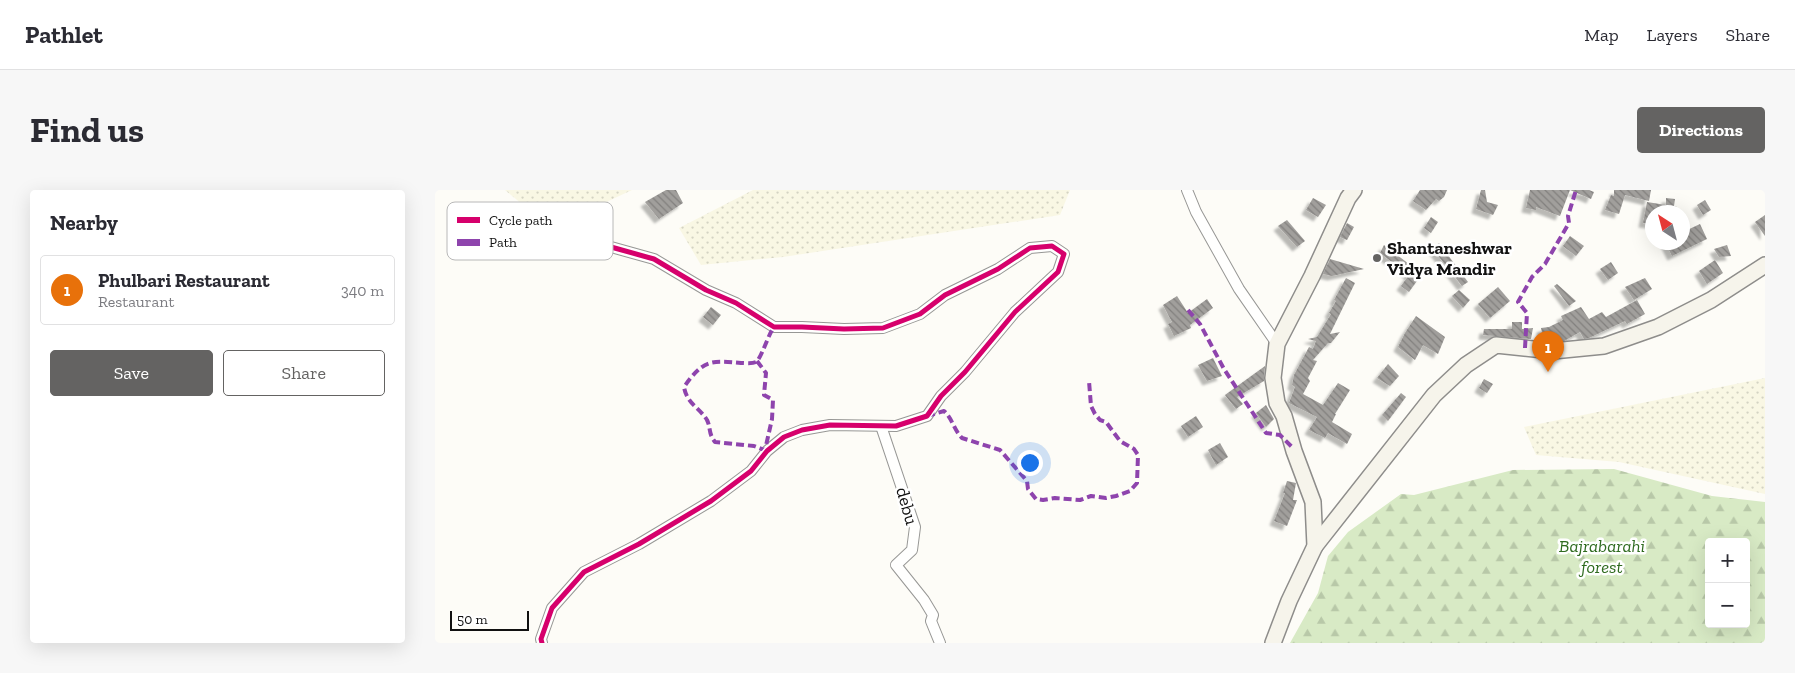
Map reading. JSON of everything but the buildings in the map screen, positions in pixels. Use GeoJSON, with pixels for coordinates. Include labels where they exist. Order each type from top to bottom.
{"type":"FeatureCollection","features":[{"type":"Feature","properties":{"kind":"street"},"geometry":{"type":"LineString","coordinates":[[1187,190],[1196,212],[1239,290],[1277,344]]}},
{"type":"Feature","properties":{"kind":"street"},"geometry":{"type":"LineString","coordinates":[[1315,546],[1313,502],[1294,451],[1284,416],[1277,403],[1273,378],[1277,344],[1348,198],[1354,190]]}},
{"type":"Feature","properties":{"kind":"street"},"geometry":{"type":"LineString","coordinates":[[542,643],[541,639],[552,608],[585,572],[639,544],[711,501],[751,471],[767,451],[784,437],[802,430],[831,426],[896,426],[927,416],[941,396],[965,372],[1015,312],[1058,272],[1064,254],[1051,246],[1031,248],[997,269],[945,295],[920,314],[883,328],[844,329],[774,327],[736,303],[706,290],[654,259],[613,248]]}},
{"type":"Feature","properties":{"kind":"street"},"geometry":{"type":"LineString","coordinates":[[1273,643],[1289,600],[1315,546],[1434,395],[1465,365],[1496,345],[1553,351],[1604,346],[1658,327],[1711,300],[1764,267]]}},
{"type":"Feature","properties":{"kind":"street","name":"debu"},"geometry":{"type":"LineString","coordinates":[[881,426],[915,527],[912,550],[895,565],[924,600],[933,615],[931,621],[940,643]]}},
{"type":"Feature","properties":{"kind":"shaded area"},"geometry":{"type":"Polygon","coordinates":[[[505,190],[632,190],[606,202],[520,202],[505,190]]]}},
{"type":"Feature","properties":{"kind":"shaded area"},"geometry":{"type":"Polygon","coordinates":[[[753,190],[1070,190],[1060,215],[783,257],[701,265],[679,228],[753,190]]]}},
{"type":"Feature","properties":{"kind":"shaded area"},"geometry":{"type":"Polygon","coordinates":[[[1765,378],[1765,494],[1619,462],[1536,455],[1524,427],[1765,378]]]}},
{"type":"Feature","properties":{"kind":"green space","name":"Bajrabarahi forest"},"geometry":{"type":"Polygon","coordinates":[[[1614,469],[1712,496],[1765,502],[1765,643],[1290,643],[1318,593],[1328,556],[1348,532],[1401,494],[1414,495],[1513,470],[1614,469]]]}},
{"type":"Feature","properties":{"kind":"marked path"},"geometry":{"type":"LineString","coordinates":[[1525,348],[1527,313],[1518,302],[1532,277],[1545,264],[1569,223],[1568,216],[1576,190]]}},
{"type":"Feature","properties":{"kind":"marked path"},"geometry":{"type":"LineString","coordinates":[[1188,310],[1200,324],[1224,369],[1266,433],[1280,435],[1293,448]]}},
{"type":"Feature","properties":{"kind":"marked path"},"geometry":{"type":"LineString","coordinates":[[767,451],[754,446],[715,442],[711,436],[707,420],[690,401],[684,387],[697,371],[708,364],[714,362],[756,362],[774,327]]}},
{"type":"Feature","properties":{"kind":"marked path"},"geometry":{"type":"LineString","coordinates":[[757,361],[766,373],[764,395],[773,400],[772,419],[765,450]]}},
{"type":"Feature","properties":{"kind":"marked path"},"geometry":{"type":"LineString","coordinates":[[927,416],[944,411],[962,438],[1000,450],[1027,481],[1028,489],[1036,499],[1080,500],[1091,496],[1106,498],[1116,496],[1130,491],[1137,483],[1138,455],[1134,449],[1120,441],[1106,422],[1100,420],[1095,414],[1091,406],[1089,381]]}},
{"type":"Feature","properties":{"kind":"cycle path"},"geometry":{"type":"LineString","coordinates":[[542,643],[541,639],[552,608],[584,572],[639,544],[711,501],[751,471],[767,451],[784,437],[802,430],[830,425],[896,426],[927,416],[941,396],[965,372],[1015,312],[1058,272],[1064,254],[1052,246],[1030,248],[998,269],[945,295],[920,314],[883,328],[844,329],[774,327],[736,303],[706,290],[654,259],[613,248]]}},
{"type":"Feature","properties":{"kind":"place","name":"Shantaneshwar Vidya Mandir"},"geometry":{"type":"Point","coordinates":[1377,258]}},
{"type":"Feature","properties":{"kind":"place","name":"Phulbari Restaurant"},"geometry":{"type":"Point","coordinates":[1548,372]}}]}
